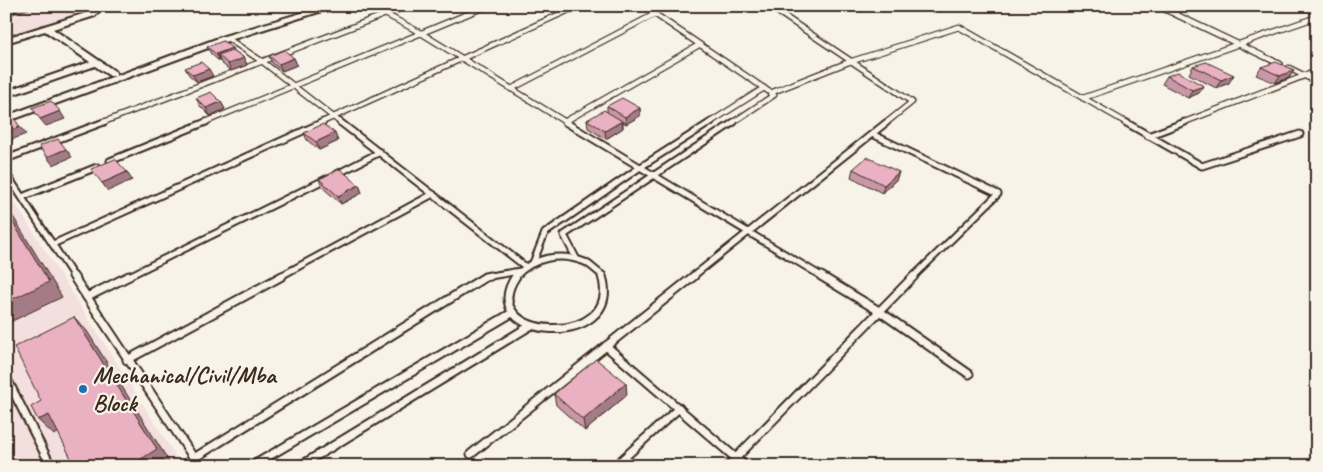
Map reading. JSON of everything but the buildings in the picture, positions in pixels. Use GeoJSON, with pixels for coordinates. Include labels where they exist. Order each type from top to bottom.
{"type":"FeatureCollection","features":[{"type":"Feature","properties":{"kind":"street"},"geometry":{"type":"LineString","coordinates":[[6,41],[92,14],[99,6]]}},
{"type":"Feature","properties":{"kind":"street"},"geometry":{"type":"LineString","coordinates":[[6,119],[227,38],[334,6]]}},
{"type":"Feature","properties":{"kind":"street"},"geometry":{"type":"LineString","coordinates":[[46,28],[113,74]]}},
{"type":"Feature","properties":{"kind":"street"},"geometry":{"type":"LineString","coordinates":[[6,94],[97,62]]}},
{"type":"Feature","properties":{"kind":"lane"},"geometry":{"type":"LineString","coordinates":[[370,6],[421,34],[652,176],[879,311],[969,374]]}},
{"type":"Feature","properties":{"kind":"lane"},"geometry":{"type":"LineString","coordinates":[[6,160],[407,6]]}},
{"type":"Feature","properties":{"kind":"lane"},"geometry":{"type":"LineString","coordinates":[[22,197],[487,6]]}},
{"type":"Feature","properties":{"kind":"lane"},"geometry":{"type":"LineString","coordinates":[[53,244],[578,6]]}},
{"type":"Feature","properties":{"kind":"lane"},"geometry":{"type":"LineString","coordinates":[[576,258],[564,235],[774,95],[643,6]]}},
{"type":"Feature","properties":{"kind":"lane"},"geometry":{"type":"LineString","coordinates":[[471,454],[912,102],[849,62],[769,6]]}},
{"type":"Feature","properties":{"kind":"lane"},"geometry":{"type":"LineString","coordinates":[[1158,6],[1317,82]]}},
{"type":"Feature","properties":{"kind":"lane"},"geometry":{"type":"LineString","coordinates":[[1171,12],[1189,6]]}},
{"type":"Feature","properties":{"kind":"lane"},"geometry":{"type":"LineString","coordinates":[[510,89],[655,14]]}},
{"type":"Feature","properties":{"kind":"lane"},"geometry":{"type":"LineString","coordinates":[[1083,98],[1317,17]]}},
{"type":"Feature","properties":{"kind":"lane"},"geometry":{"type":"LineString","coordinates":[[770,92],[849,62],[959,27],[1202,166],[1300,134]]}},
{"type":"Feature","properties":{"kind":"lane"},"geometry":{"type":"LineString","coordinates":[[227,38],[263,62],[380,152],[523,269]]}},
{"type":"Feature","properties":{"kind":"lane"},"geometry":{"type":"LineString","coordinates":[[564,122],[699,45]]}},
{"type":"Feature","properties":{"kind":"lane"},"geometry":{"type":"LineString","coordinates":[[1148,136],[1317,71]]}},
{"type":"Feature","properties":{"kind":"lane"},"geometry":{"type":"LineString","coordinates":[[533,263],[545,233],[639,168],[764,88]]}},
{"type":"Feature","properties":{"kind":"lane"},"geometry":{"type":"LineString","coordinates":[[728,466],[879,311],[998,194],[872,134]]}},
{"type":"Feature","properties":{"kind":"lane"},"geometry":{"type":"LineString","coordinates":[[87,297],[380,152]]}},
{"type":"Feature","properties":{"kind":"lane"},"geometry":{"type":"LineString","coordinates":[[6,173],[198,466]]}},
{"type":"Feature","properties":{"kind":"lane"},"geometry":{"type":"LineString","coordinates":[[127,360],[433,194]]}},
{"type":"Feature","properties":{"kind":"lane"},"geometry":{"type":"LineString","coordinates":[[549,258],[576,258],[590,264],[600,272],[606,286],[605,298],[598,311],[586,321],[570,328],[556,330],[538,329],[523,323],[512,313],[508,301],[511,283],[523,269],[533,263],[549,258]]}},
{"type":"Feature","properties":{"kind":"lane"},"geometry":{"type":"LineString","coordinates":[[194,458],[485,277],[523,269]]}},
{"type":"Feature","properties":{"kind":"lane"},"geometry":{"type":"LineString","coordinates":[[252,466],[512,313]]}},
{"type":"Feature","properties":{"kind":"lane"},"geometry":{"type":"LineString","coordinates":[[300,466],[530,326]]}},
{"type":"Feature","properties":{"kind":"lane"},"geometry":{"type":"LineString","coordinates":[[606,346],[746,466]]}},
{"type":"Feature","properties":{"kind":"lane"},"geometry":{"type":"LineString","coordinates":[[6,377],[51,466]]}},
{"type":"Feature","properties":{"kind":"lane"},"geometry":{"type":"LineString","coordinates":[[615,466],[679,408]]}},
{"type":"Feature","properties":{"kind":"shaded area"},"geometry":{"type":"Polygon","coordinates":[[[90,6],[89,12],[20,35],[6,25],[6,7],[90,6]]]}},
{"type":"Feature","properties":{"kind":"shaded area"},"geometry":{"type":"Polygon","coordinates":[[[6,189],[182,466],[6,466],[6,189]]]}},
{"type":"Feature","properties":{"kind":"place","name":"Mechanical/Civil/Mba Block"},"geometry":{"type":"Point","coordinates":[83,389]}}]}
